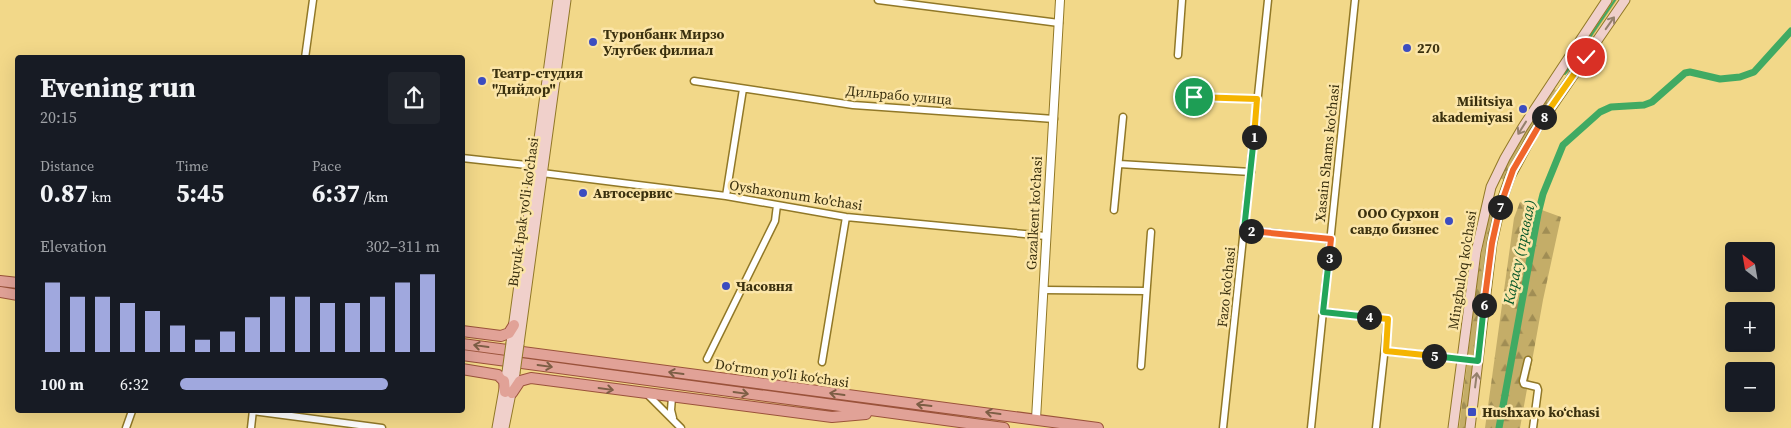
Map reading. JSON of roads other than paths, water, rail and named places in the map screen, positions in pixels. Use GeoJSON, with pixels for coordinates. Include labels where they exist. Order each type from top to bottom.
{"type":"FeatureCollection","features":[{"type":"Feature","properties":{"kind":"main road","name":"Buyuk Ipak yo'li ko'chasi"},"geometry":{"type":"LineString","coordinates":[[504,428],[539,169],[558,0]]}},
{"type":"Feature","properties":{"kind":"main road","name":"Buyuk Ipak yo'li ko'chasi"},"geometry":{"type":"LineString","coordinates":[[515,343],[514,325],[566,0]]}},
{"type":"Feature","properties":{"kind":"main road","name":"Mingbuloq ko'chasi"},"geometry":{"type":"LineString","coordinates":[[1453,428],[1476,252],[1491,187],[1510,148],[1607,0]]}},
{"type":"Feature","properties":{"kind":"main road","name":"Mingbuloq ko'chasi"},"geometry":{"type":"LineString","coordinates":[[1470,428],[1492,243],[1505,191],[1513,170],[1528,142],[1625,0]]}},
{"type":"Feature","properties":{"kind":"main road"},"geometry":{"type":"LineString","coordinates":[[1553,80],[1565,87]]}},
{"type":"Feature","properties":{"kind":"main road"},"geometry":{"type":"LineString","coordinates":[[1491,187],[1505,191]]}},
{"type":"Feature","properties":{"kind":"main road"},"geometry":{"type":"LineString","coordinates":[[0,281],[15,284]]}},
{"type":"Feature","properties":{"kind":"main road"},"geometry":{"type":"LineString","coordinates":[[0,292],[15,294]]}},
{"type":"Feature","properties":{"kind":"main road"},"geometry":{"type":"LineString","coordinates":[[465,330],[503,336],[511,332],[514,325]]}},
{"type":"Feature","properties":{"kind":"main road","name":"Do‘rmon yo‘li ko‘chasi"},"geometry":{"type":"LineString","coordinates":[[465,344],[876,400],[1036,424],[1098,428]]}},
{"type":"Feature","properties":{"kind":"main road","name":"Do‘rmon yo‘li ko‘chasi"},"geometry":{"type":"LineString","coordinates":[[465,355],[1004,428]]}},
{"type":"Feature","properties":{"kind":"main road"},"geometry":{"type":"LineString","coordinates":[[1462,359],[1478,361]]}},
{"type":"Feature","properties":{"kind":"main road"},"geometry":{"type":"LineString","coordinates":[[465,370],[498,375],[504,381],[508,392],[520,381],[531,378],[672,398],[832,417],[885,413]]}},
{"type":"Feature","properties":{"kind":"main road","name":"Buyuk Ipak yo'li ko'chasi"},"geometry":{"type":"LineString","coordinates":[[497,428],[508,392]]}},
{"type":"Feature","properties":{"kind":"street"},"geometry":{"type":"LineString","coordinates":[[306,55],[313,0]]}},
{"type":"Feature","properties":{"kind":"street"},"geometry":{"type":"LineString","coordinates":[[878,0],[1059,23]]}},
{"type":"Feature","properties":{"kind":"street","name":"Gazalkent ko'chasi"},"geometry":{"type":"LineString","coordinates":[[1036,424],[1060,0]]}},
{"type":"Feature","properties":{"kind":"street"},"geometry":{"type":"LineString","coordinates":[[1178,55],[1182,0]]}},
{"type":"Feature","properties":{"kind":"street","name":"Fazo ko'chasi"},"geometry":{"type":"LineString","coordinates":[[1223,428],[1268,0]]}},
{"type":"Feature","properties":{"kind":"street","name":"Xasain Shams ko'chasi"},"geometry":{"type":"LineString","coordinates":[[1310,428],[1356,0]]}},
{"type":"Feature","properties":{"kind":"street","name":"Дильрабо улица"},"geometry":{"type":"LineString","coordinates":[[694,81],[853,105],[1054,119]]}},
{"type":"Feature","properties":{"kind":"street"},"geometry":{"type":"LineString","coordinates":[[726,196],[743,89]]}},
{"type":"Feature","properties":{"kind":"street"},"geometry":{"type":"LineString","coordinates":[[1194,97],[1257,99]]}},
{"type":"Feature","properties":{"kind":"street"},"geometry":{"type":"LineString","coordinates":[[1114,210],[1123,117]]}},
{"type":"Feature","properties":{"kind":"street","name":"Oyshaxonum ko'chasi"},"geometry":{"type":"LineString","coordinates":[[465,158],[726,196],[846,217],[1046,236]]}},
{"type":"Feature","properties":{"kind":"street"},"geometry":{"type":"LineString","coordinates":[[1119,164],[1251,172]]}},
{"type":"Feature","properties":{"kind":"street"},"geometry":{"type":"LineString","coordinates":[[707,358],[775,221],[777,205]]}},
{"type":"Feature","properties":{"kind":"street"},"geometry":{"type":"LineString","coordinates":[[822,362],[846,217]]}},
{"type":"Feature","properties":{"kind":"street"},"geometry":{"type":"LineString","coordinates":[[1244,230],[1331,239]]}},
{"type":"Feature","properties":{"kind":"street"},"geometry":{"type":"LineString","coordinates":[[1142,366],[1151,232]]}},
{"type":"Feature","properties":{"kind":"street"},"geometry":{"type":"LineString","coordinates":[[1044,290],[1146,291]]}},
{"type":"Feature","properties":{"kind":"street"},"geometry":{"type":"LineString","coordinates":[[1323,312],[1388,319],[1386,351],[1376,428]]}},
{"type":"Feature","properties":{"kind":"street"},"geometry":{"type":"LineString","coordinates":[[1386,351],[1462,359]]}},
{"type":"Feature","properties":{"kind":"street"},"geometry":{"type":"LineString","coordinates":[[1528,360],[1524,384],[1537,387],[1538,390],[1533,428]]}},
{"type":"Feature","properties":{"kind":"street"},"geometry":{"type":"LineString","coordinates":[[648,394],[681,428]]}},
{"type":"Feature","properties":{"kind":"street"},"geometry":{"type":"LineString","coordinates":[[672,398],[671,412],[675,421]]}},
{"type":"Feature","properties":{"kind":"street"},"geometry":{"type":"LineString","coordinates":[[126,428],[131,413]]}},
{"type":"Feature","properties":{"kind":"street"},"geometry":{"type":"LineString","coordinates":[[251,428],[253,413]]}},
{"type":"Feature","properties":{"kind":"street"},"geometry":{"type":"LineString","coordinates":[[274,413],[382,428]]}},
{"type":"Feature","properties":{"kind":"waterway"},"geometry":{"type":"LineString","coordinates":[[1565,74],[1615,0]]}},
{"type":"Feature","properties":{"kind":"waterway","name":"Карасу (правая)"},"geometry":{"type":"LineString","coordinates":[[1499,428],[1538,214],[1543,194],[1563,145],[1600,112],[1611,107],[1644,105],[1652,102],[1685,73],[1690,72],[1720,79],[1740,77],[1754,72],[1791,31]]}},
{"type":"Feature","properties":{"kind":"place","name":"Туронбанк Мирзо Улугбек филиал"},"geometry":{"type":"Point","coordinates":[593,42]}},
{"type":"Feature","properties":{"kind":"place","name":"270"},"geometry":{"type":"Point","coordinates":[1407,48]}},
{"type":"Feature","properties":{"kind":"place","name":"Театр-студия \"Дийдор\""},"geometry":{"type":"Point","coordinates":[482,81]}},
{"type":"Feature","properties":{"kind":"place","name":"Militsiya akademiyasi"},"geometry":{"type":"Point","coordinates":[1523,109]}},
{"type":"Feature","properties":{"kind":"place","name":"Автосервис"},"geometry":{"type":"Point","coordinates":[583,193]}},
{"type":"Feature","properties":{"kind":"place","name":"ООО Сурхон савдо бизнес"},"geometry":{"type":"Point","coordinates":[1449,221]}},
{"type":"Feature","properties":{"kind":"place","name":"Часовня"},"geometry":{"type":"Point","coordinates":[726,286]}},
{"type":"Feature","properties":{"kind":"place","name":"Hushxavo koʻchasi"},"geometry":{"type":"Point","coordinates":[1472,412]}}]}
